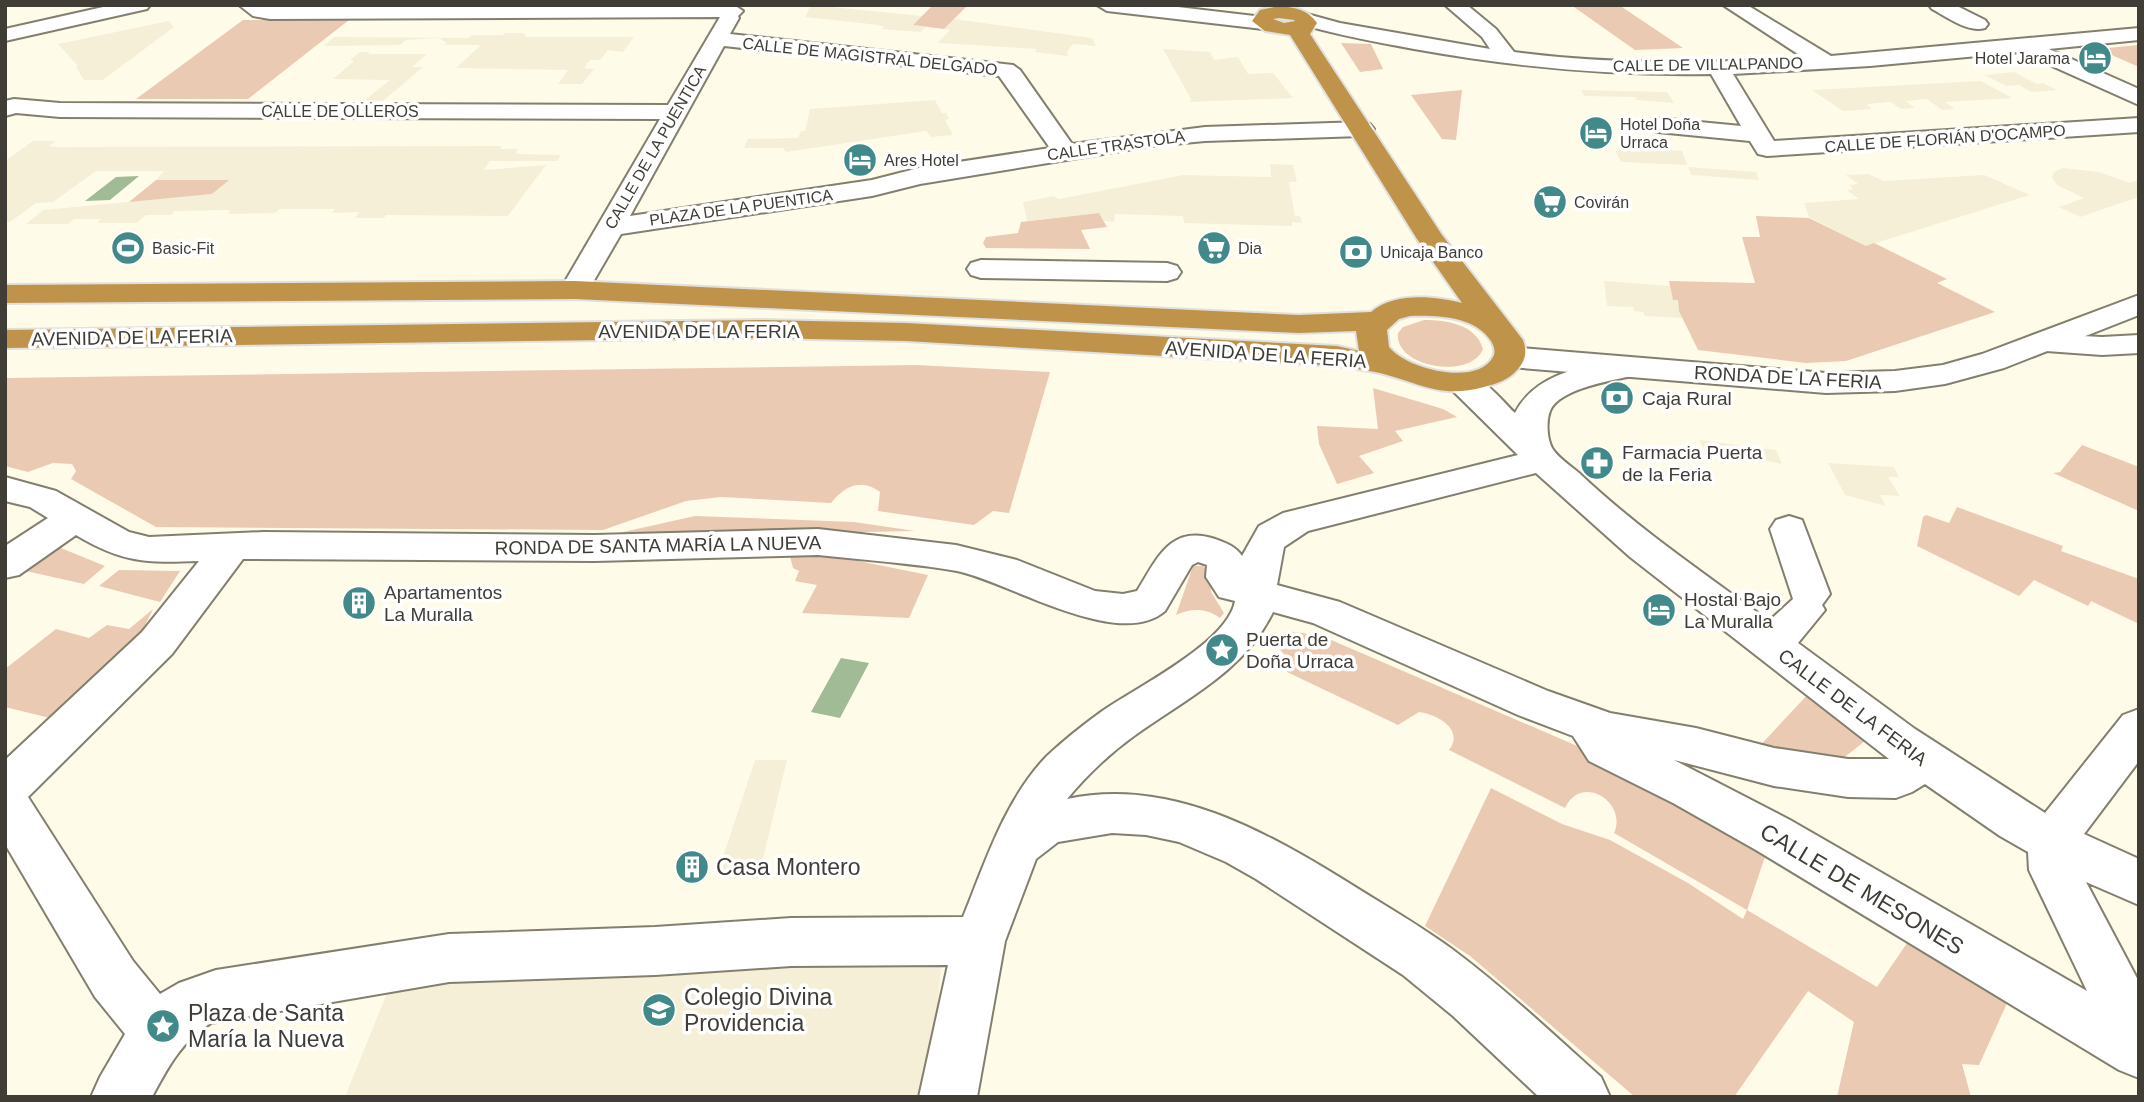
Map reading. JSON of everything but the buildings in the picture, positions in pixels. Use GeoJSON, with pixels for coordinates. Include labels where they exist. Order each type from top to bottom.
{"type":"FeatureCollection","features":[{"type":"Feature","properties":{"kind":"highway"},"geometry":{"type":"LineString","coordinates":[[1286,19],[1362,130],[1431,239],[1508,342],[1510,358],[1493,375],[1463,382]]}},
{"type":"Feature","properties":{"kind":"highway"},"geometry":{"type":"LineString","coordinates":[[1392,366],[1382,360],[1373,347],[1371,334],[1416,293],[1429,273],[1433,257],[1431,239]]}},
{"type":"Feature","properties":{"kind":"highway"},"geometry":{"type":"LineString","coordinates":[[244,336],[370,318],[504,313],[545,303],[575,290],[589,309],[598,316],[634,328],[660,331]]}},
{"type":"Feature","properties":{"kind":"highway","name":"AVENIDA DE LA FERIA"},"geometry":{"type":"LineString","coordinates":[[5,294],[575,290],[1298,324],[1447,309],[1467,313],[1494,326]]}},
{"type":"Feature","properties":{"kind":"highway","name":"AVENIDA DE LA FERIA"},"geometry":{"type":"LineString","coordinates":[[5,339],[660,331],[906,332],[1337,356],[1392,366],[1424,379],[1463,382]]}},
{"type":"Feature","properties":{"kind":"street"},"geometry":{"type":"LineString","coordinates":[[5,35],[140,5]]}},
{"type":"Feature","properties":{"kind":"street"},"geometry":{"type":"LineString","coordinates":[[249,5],[270,13],[735,8]]}},
{"type":"Feature","properties":{"kind":"street","name":"CALLE DE VILLALPANDO"},"geometry":{"type":"LineString","coordinates":[[1107,5],[1227,12],[1286,19],[1507,57],[1599,67],[1718,67],[1825,61],[2139,32]]}},
{"type":"Feature","properties":{"kind":"street"},"geometry":{"type":"LineString","coordinates":[[1455,5],[1489,33],[1507,57]]}},
{"type":"Feature","properties":{"kind":"street","name":"CALLE DE VILLALPANDO"},"geometry":{"type":"LineString","coordinates":[[1733,5],[1825,61]]}},
{"type":"Feature","properties":{"kind":"street"},"geometry":{"type":"LineString","coordinates":[[1939,5],[1978,24]]}},
{"type":"Feature","properties":{"kind":"street","name":"CALLE DE LA PUENTICA"},"geometry":{"type":"LineString","coordinates":[[575,290],[735,8]]}},
{"type":"Feature","properties":{"kind":"street","name":"CALLE DE VILLALPANDO"},"geometry":{"type":"LineString","coordinates":[[2109,17],[2139,32]]}},
{"type":"Feature","properties":{"kind":"street"},"geometry":{"type":"LineString","coordinates":[[1941,27],[2002,22]]}},
{"type":"Feature","properties":{"kind":"street","name":"CALLE DE VILLALPANDO"},"geometry":{"type":"LineString","coordinates":[[1790,40],[1820,38]]}},
{"type":"Feature","properties":{"kind":"street","name":"CALLE DE MAGISTRAL DELGADO"},"geometry":{"type":"LineString","coordinates":[[717,40],[1005,70],[1012,75],[1065,152]]}},
{"type":"Feature","properties":{"kind":"street"},"geometry":{"type":"LineString","coordinates":[[2021,44],[2139,97]]}},
{"type":"Feature","properties":{"kind":"street"},"geometry":{"type":"LineString","coordinates":[[1718,67],[1759,135]]}},
{"type":"Feature","properties":{"kind":"street","name":"CALLE DE OLLEROS"},"geometry":{"type":"LineString","coordinates":[[8,104],[60,110],[676,112]]}},
{"type":"Feature","properties":{"kind":"street","name":"CALLE DE FLORIÁN D'OCAMPO"},"geometry":{"type":"LineString","coordinates":[[1658,125],[1759,135],[1768,149],[2139,125]]}},
{"type":"Feature","properties":{"kind":"street","name":"CALLE TRASTOLA"},"geometry":{"type":"LineString","coordinates":[[872,188],[919,176],[1178,135],[1362,130]]}},
{"type":"Feature","properties":{"kind":"street","name":"PLAZA DE LA PUENTICA"},"geometry":{"type":"LineString","coordinates":[[610,227],[872,188]]}},
{"type":"Feature","properties":{"kind":"street"},"geometry":{"type":"LineString","coordinates":[[981,269],[1167,272]]}},
{"type":"Feature","properties":{"kind":"street","name":"RONDA DE LA FERIA"},"geometry":{"type":"LineString","coordinates":[[1510,358],[1826,383],[1886,382],[1963,370],[2043,343],[2139,304]]}},
{"type":"Feature","properties":{"kind":"street"},"geometry":{"type":"LineString","coordinates":[[2043,343],[2102,346],[2139,344]]}},
{"type":"Feature","properties":{"kind":"street"},"geometry":{"type":"LineString","coordinates":[[950,1089],[979,941],[1016,849],[1037,806],[1055,779],[1126,717],[1210,662],[1228,646],[1248,622],[1258,594],[1261,556],[1272,535],[1296,522],[1539,455],[1528,424],[1532,409],[1543,396],[1577,380],[1625,368]]}},
{"type":"Feature","properties":{"kind":"street","name":"CALLE DE LA FERIA"},"geometry":{"type":"LineString","coordinates":[[1463,382],[1539,455],[1656,558],[1770,646],[1979,798],[2053,843],[2139,883]]}},
{"type":"Feature","properties":{"kind":"street","name":"RONDA DE SANTA MARÍA LA NUEVA"},"geometry":{"type":"LineString","coordinates":[[5,489],[43,499],[131,548],[166,551],[232,546],[595,548],[818,542],[937,554],[969,561],[1025,578],[1090,605],[1111,609],[1145,606],[1157,595],[1178,556],[1191,548],[1200,548],[1223,557],[1226,562],[1227,583],[1258,594]]}},
{"type":"Feature","properties":{"kind":"street"},"geometry":{"type":"LineString","coordinates":[[5,565],[75,518]]}},
{"type":"Feature","properties":{"kind":"street"},"geometry":{"type":"LineString","coordinates":[[1770,646],[1808,602],[1789,529]]}},
{"type":"Feature","properties":{"kind":"street"},"geometry":{"type":"LineString","coordinates":[[5,789],[157,643],[232,546]]}},
{"type":"Feature","properties":{"kind":"street"},"geometry":{"type":"LineString","coordinates":[[1258,594],[1340,617],[1533,703],[1592,726],[1696,746],[1774,767],[1848,779],[1896,779],[1924,760]]}},
{"type":"Feature","properties":{"kind":"street","name":"CALLE DE MESONES"},"geometry":{"type":"LineString","coordinates":[[1592,726],[1597,740],[1605,748],[1690,789],[1773,835],[2139,1051]]}},
{"type":"Feature","properties":{"kind":"street"},"geometry":{"type":"LineString","coordinates":[[2139,727],[2053,843],[2051,856],[2054,870],[2139,1038]]}},
{"type":"Feature","properties":{"kind":"street"},"geometry":{"type":"LineString","coordinates":[[5,801],[114,979],[138,1010],[160,1030]]}},
{"type":"Feature","properties":{"kind":"street"},"geometry":{"type":"LineString","coordinates":[[1016,849],[1030,833],[1053,822],[1097,814],[1139,814],[1181,822],[1250,850],[1431,965],[1581,1097]]}},
{"type":"Feature","properties":{"kind":"street"},"geometry":{"type":"LineString","coordinates":[[120,1097],[160,1030],[176,1014],[194,1002],[216,996],[449,958],[655,951],[791,942],[979,941]]}},
{"type":"Feature","properties":{"kind":"shaded area"},"geometry":{"type":"Polygon","coordinates":[[[811,5],[922,16],[913,25],[926,27],[920,32],[882,29],[884,27],[879,25],[805,17],[811,5]]]}},
{"type":"Feature","properties":{"kind":"shaded area"},"geometry":{"type":"Polygon","coordinates":[[[933,5],[968,5],[944,29],[913,25],[933,5]]]}},
{"type":"Feature","properties":{"kind":"shaded area"},"geometry":{"type":"Polygon","coordinates":[[[1571,5],[1619,5],[1683,48],[1635,50],[1571,5]]]}},
{"type":"Feature","properties":{"kind":"shaded area"},"geometry":{"type":"Polygon","coordinates":[[[954,19],[1092,38],[1096,46],[1073,44],[1066,53],[1069,54],[1067,56],[1035,52],[1037,49],[938,43],[950,30],[944,29],[954,19]]]}},
{"type":"Feature","properties":{"kind":"shaded area"},"geometry":{"type":"Polygon","coordinates":[[[243,20],[349,20],[248,99],[136,99],[243,20]]]}},
{"type":"Feature","properties":{"kind":"shaded area"},"geometry":{"type":"Polygon","coordinates":[[[169,21],[174,27],[103,80],[84,80],[76,67],[78,66],[58,44],[169,21]]]}},
{"type":"Feature","properties":{"kind":"shaded area"},"geometry":{"type":"Polygon","coordinates":[[[522,33],[525,37],[634,37],[623,52],[608,50],[600,60],[590,60],[584,68],[594,69],[582,84],[558,84],[568,70],[456,68],[481,45],[445,45],[447,43],[439,38],[406,40],[400,45],[324,46],[334,37],[469,38],[472,35],[522,33]]]}},
{"type":"Feature","properties":{"kind":"shaded area"},"geometry":{"type":"Polygon","coordinates":[[[1341,43],[1371,44],[1383,69],[1360,72],[1341,43]]]}},
{"type":"Feature","properties":{"kind":"shaded area"},"geometry":{"type":"Polygon","coordinates":[[[2138,45],[2139,67],[2098,49],[2138,45]]]}},
{"type":"Feature","properties":{"kind":"shaded area"},"geometry":{"type":"Polygon","coordinates":[[[1163,49],[1210,52],[1214,60],[1238,57],[1248,74],[1273,73],[1293,98],[1190,102],[1191,99],[1163,49]]]}},
{"type":"Feature","properties":{"kind":"shaded area"},"geometry":{"type":"Polygon","coordinates":[[[360,52],[427,54],[412,67],[423,67],[383,101],[365,100],[390,80],[333,79],[354,61],[350,60],[360,52]]]}},
{"type":"Feature","properties":{"kind":"shaded area"},"geometry":{"type":"Polygon","coordinates":[[[2014,72],[2037,84],[2043,83],[2057,90],[2031,92],[2019,85],[2007,86],[1984,75],[2014,72]]]}},
{"type":"Feature","properties":{"kind":"shaded area"},"geometry":{"type":"Polygon","coordinates":[[[1981,81],[2012,98],[1945,102],[1955,109],[1942,110],[1927,99],[1906,101],[1915,108],[1901,109],[1891,102],[1867,104],[1872,109],[1843,111],[1812,90],[1981,81]]]}},
{"type":"Feature","properties":{"kind":"shaded area"},"geometry":{"type":"Polygon","coordinates":[[[1462,90],[1456,140],[1442,139],[1411,95],[1462,90]]]}},
{"type":"Feature","properties":{"kind":"shaded area"},"geometry":{"type":"Polygon","coordinates":[[[1581,90],[1667,92],[1674,103],[1637,100],[1635,97],[1584,96],[1581,90]]]}},
{"type":"Feature","properties":{"kind":"shaded area"},"geometry":{"type":"Polygon","coordinates":[[[935,100],[942,113],[946,113],[949,119],[945,120],[953,135],[931,137],[926,131],[786,152],[783,148],[744,148],[748,139],[798,138],[801,131],[805,131],[810,109],[935,100]]]}},
{"type":"Feature","properties":{"kind":"shaded area"},"geometry":{"type":"Polygon","coordinates":[[[33,141],[56,141],[49,146],[56,147],[502,146],[500,149],[518,149],[516,154],[561,155],[557,161],[490,161],[484,170],[546,165],[508,216],[386,215],[384,218],[355,218],[359,212],[280,209],[275,213],[228,214],[230,210],[175,211],[171,215],[146,215],[137,223],[97,223],[101,219],[74,219],[68,224],[26,224],[43,210],[212,194],[227,180],[156,180],[164,171],[96,171],[53,202],[36,203],[10,222],[5,222],[5,206],[8,203],[5,203],[5,161],[33,141]]]}},
{"type":"Feature","properties":{"kind":"shaded area"},"geometry":{"type":"Polygon","coordinates":[[[1618,146],[1682,151],[1687,165],[1621,162],[1615,151],[1619,151],[1618,146]]]}},
{"type":"Feature","properties":{"kind":"shaded area"},"geometry":{"type":"Polygon","coordinates":[[[1270,164],[1293,165],[1297,182],[1289,182],[1295,216],[1300,216],[1302,223],[1292,222],[1292,226],[1184,223],[1183,216],[1115,214],[1114,222],[1104,221],[1099,213],[1027,221],[1023,202],[1054,196],[1059,199],[1183,175],[1271,177],[1270,164]]]}},
{"type":"Feature","properties":{"kind":"shaded area"},"geometry":{"type":"Polygon","coordinates":[[[1688,167],[1756,172],[1759,180],[1691,175],[1688,167]]]}},
{"type":"Feature","properties":{"kind":"shaded area"},"geometry":{"type":"Polygon","coordinates":[[[2063,168],[2099,172],[2130,183],[2139,180],[2139,197],[2080,217],[2059,207],[2084,198],[2057,185],[2052,178],[2054,172],[2063,168]]]}},
{"type":"Feature","properties":{"kind":"shaded area"},"geometry":{"type":"Polygon","coordinates":[[[1868,174],[1884,181],[1984,175],[2030,195],[1866,246],[1809,217],[1804,203],[1859,199],[1847,190],[1853,189],[1849,185],[1858,184],[1846,175],[1868,174]]]}},
{"type":"Feature","properties":{"kind":"shaded area"},"geometry":{"type":"Polygon","coordinates":[[[139,176],[110,200],[85,201],[116,177],[139,176]]]}},
{"type":"Feature","properties":{"kind":"shaded area"},"geometry":{"type":"Polygon","coordinates":[[[156,180],[229,180],[212,194],[129,202],[156,180]]]}},
{"type":"Feature","properties":{"kind":"shaded area"},"geometry":{"type":"Polygon","coordinates":[[[1099,213],[1107,227],[1081,230],[1090,249],[986,248],[983,243],[986,237],[1018,233],[1021,222],[1099,213]]]}},
{"type":"Feature","properties":{"kind":"shaded area"},"geometry":{"type":"Polygon","coordinates":[[[1756,216],[1809,218],[1866,246],[1874,243],[1947,279],[1937,283],[1995,312],[1846,361],[1806,363],[1698,350],[1679,311],[1678,300],[1673,300],[1669,281],[1755,283],[1742,237],[1760,237],[1756,216]]]}},
{"type":"Feature","properties":{"kind":"shaded area"},"geometry":{"type":"Polygon","coordinates":[[[1604,281],[1670,286],[1673,299],[1678,300],[1684,318],[1645,316],[1643,312],[1634,311],[1633,307],[1607,306],[1604,281]]]}},
{"type":"Feature","properties":{"kind":"shaded area"},"geometry":{"type":"Polygon","coordinates":[[[1424,320],[1459,325],[1474,334],[1483,349],[1476,359],[1450,367],[1420,362],[1408,355],[1400,345],[1398,333],[1403,327],[1424,320]]]}},
{"type":"Feature","properties":{"kind":"shaded area"},"geometry":{"type":"Polygon","coordinates":[[[916,365],[1050,372],[1009,513],[993,511],[974,525],[878,511],[880,492],[860,485],[848,488],[831,503],[721,497],[686,501],[603,530],[156,527],[71,479],[76,471],[72,464],[53,463],[28,472],[5,466],[5,378],[916,365]]]}},
{"type":"Feature","properties":{"kind":"shaded area"},"geometry":{"type":"Polygon","coordinates":[[[1373,388],[1443,409],[1457,417],[1395,431],[1403,441],[1359,456],[1374,473],[1337,484],[1319,444],[1317,426],[1378,429],[1373,388]]]}},
{"type":"Feature","properties":{"kind":"shaded area"},"geometry":{"type":"Polygon","coordinates":[[[1699,440],[1776,450],[1782,464],[1704,449],[1699,440]]]}},
{"type":"Feature","properties":{"kind":"shaded area"},"geometry":{"type":"Polygon","coordinates":[[[2082,445],[2139,467],[2139,511],[2053,473],[2060,472],[2082,445]]]}},
{"type":"Feature","properties":{"kind":"shaded area"},"geometry":{"type":"Polygon","coordinates":[[[1828,463],[1894,467],[1899,477],[1888,477],[1900,496],[1880,495],[1886,506],[1845,495],[1828,463]]]}},
{"type":"Feature","properties":{"kind":"shaded area"},"geometry":{"type":"Polygon","coordinates":[[[1957,507],[2063,546],[2061,551],[2139,579],[2139,624],[2091,601],[2088,606],[2034,580],[2019,596],[1917,546],[1923,517],[1926,515],[1949,523],[1957,507]]]}},
{"type":"Feature","properties":{"kind":"shaded area"},"geometry":{"type":"Polygon","coordinates":[[[695,516],[854,522],[915,531],[601,537],[695,516]]]}},
{"type":"Feature","properties":{"kind":"shaded area"},"geometry":{"type":"Polygon","coordinates":[[[51,544],[105,566],[84,584],[17,569],[51,544]]]}},
{"type":"Feature","properties":{"kind":"shaded area"},"geometry":{"type":"Polygon","coordinates":[[[799,549],[928,575],[909,618],[802,613],[817,585],[795,581],[799,571],[793,568],[790,556],[799,549]]]}},
{"type":"Feature","properties":{"kind":"shaded area"},"geometry":{"type":"Polygon","coordinates":[[[1193,566],[1203,566],[1210,574],[1211,592],[1224,613],[1220,618],[1199,610],[1176,615],[1193,566]]]}},
{"type":"Feature","properties":{"kind":"shaded area"},"geometry":{"type":"Polygon","coordinates":[[[119,570],[180,571],[160,602],[99,586],[119,570]]]}},
{"type":"Feature","properties":{"kind":"shaded area"},"geometry":{"type":"Polygon","coordinates":[[[153,609],[132,651],[54,719],[5,707],[5,669],[56,629],[89,638],[107,625],[129,629],[153,609]]]}},
{"type":"Feature","properties":{"kind":"shaded area"},"geometry":{"type":"Polygon","coordinates":[[[1288,631],[1322,636],[1605,758],[1770,842],[1747,910],[1614,833],[1617,822],[1615,811],[1601,796],[1591,792],[1581,793],[1572,798],[1565,808],[1449,750],[1453,735],[1451,729],[1440,719],[1419,712],[1398,725],[1287,672],[1290,666],[1284,654],[1267,642],[1288,631]]]}},
{"type":"Feature","properties":{"kind":"shaded area"},"geometry":{"type":"Polygon","coordinates":[[[841,658],[869,663],[840,718],[811,712],[841,658]]]}},
{"type":"Feature","properties":{"kind":"shaded area"},"geometry":{"type":"Polygon","coordinates":[[[1811,691],[1870,737],[1837,763],[1755,751],[1811,691]]]}},
{"type":"Feature","properties":{"kind":"shaded area"},"geometry":{"type":"Polygon","coordinates":[[[755,760],[787,760],[758,879],[717,875],[755,760]]]}},
{"type":"Feature","properties":{"kind":"shaded area"},"geometry":{"type":"Polygon","coordinates":[[[1491,788],[1562,824],[1610,840],[1688,883],[1743,919],[1747,910],[1877,987],[1914,933],[2013,990],[1979,1065],[1962,1064],[1971,1097],[1837,1097],[1854,1022],[1808,991],[1734,1097],[1635,1097],[1470,956],[1425,926],[1491,788]]]}},
{"type":"Feature","properties":{"kind":"shaded area","name":"Colegio Divina Providencia"},"geometry":{"type":"Polygon","coordinates":[[[783,965],[941,966],[936,1032],[922,1097],[345,1097],[389,988],[446,979],[783,965]]]}},
{"type":"Feature","properties":{"kind":"place","name":"Hotel Jarama"},"geometry":{"type":"Point","coordinates":[2095,58]}},
{"type":"Feature","properties":{"kind":"place","name":"Hotel Doña Urraca"},"geometry":{"type":"Point","coordinates":[1596,133]}},
{"type":"Feature","properties":{"kind":"place","name":"Ares Hotel"},"geometry":{"type":"Point","coordinates":[860,160]}},
{"type":"Feature","properties":{"kind":"place","name":"Covirán"},"geometry":{"type":"Point","coordinates":[1550,202]}},
{"type":"Feature","properties":{"kind":"place","name":"Basic-Fit"},"geometry":{"type":"Point","coordinates":[128,248]}},
{"type":"Feature","properties":{"kind":"place","name":"Dia"},"geometry":{"type":"Point","coordinates":[1214,248]}},
{"type":"Feature","properties":{"kind":"place","name":"Unicaja Banco"},"geometry":{"type":"Point","coordinates":[1356,252]}},
{"type":"Feature","properties":{"kind":"place","name":"Caja Rural"},"geometry":{"type":"Point","coordinates":[1617,398]}},
{"type":"Feature","properties":{"kind":"place","name":"Farmacia Puerta de la Feria"},"geometry":{"type":"Point","coordinates":[1597,463]}},
{"type":"Feature","properties":{"kind":"place","name":"Apartamentos La Muralla"},"geometry":{"type":"Point","coordinates":[359,603]}},
{"type":"Feature","properties":{"kind":"place","name":"Hostal Bajo La Muralla"},"geometry":{"type":"Point","coordinates":[1659,610]}},
{"type":"Feature","properties":{"kind":"place","name":"Puerta de Doña Urraca"},"geometry":{"type":"Point","coordinates":[1222,650]}},
{"type":"Feature","properties":{"kind":"place","name":"Casa Montero"},"geometry":{"type":"Point","coordinates":[692,867]}},
{"type":"Feature","properties":{"kind":"place","name":"Colegio Divina Providencia"},"geometry":{"type":"Point","coordinates":[659,1010]}},
{"type":"Feature","properties":{"kind":"place","name":"Plaza de Santa María la Nueva"},"geometry":{"type":"Point","coordinates":[163,1026]}}]}
